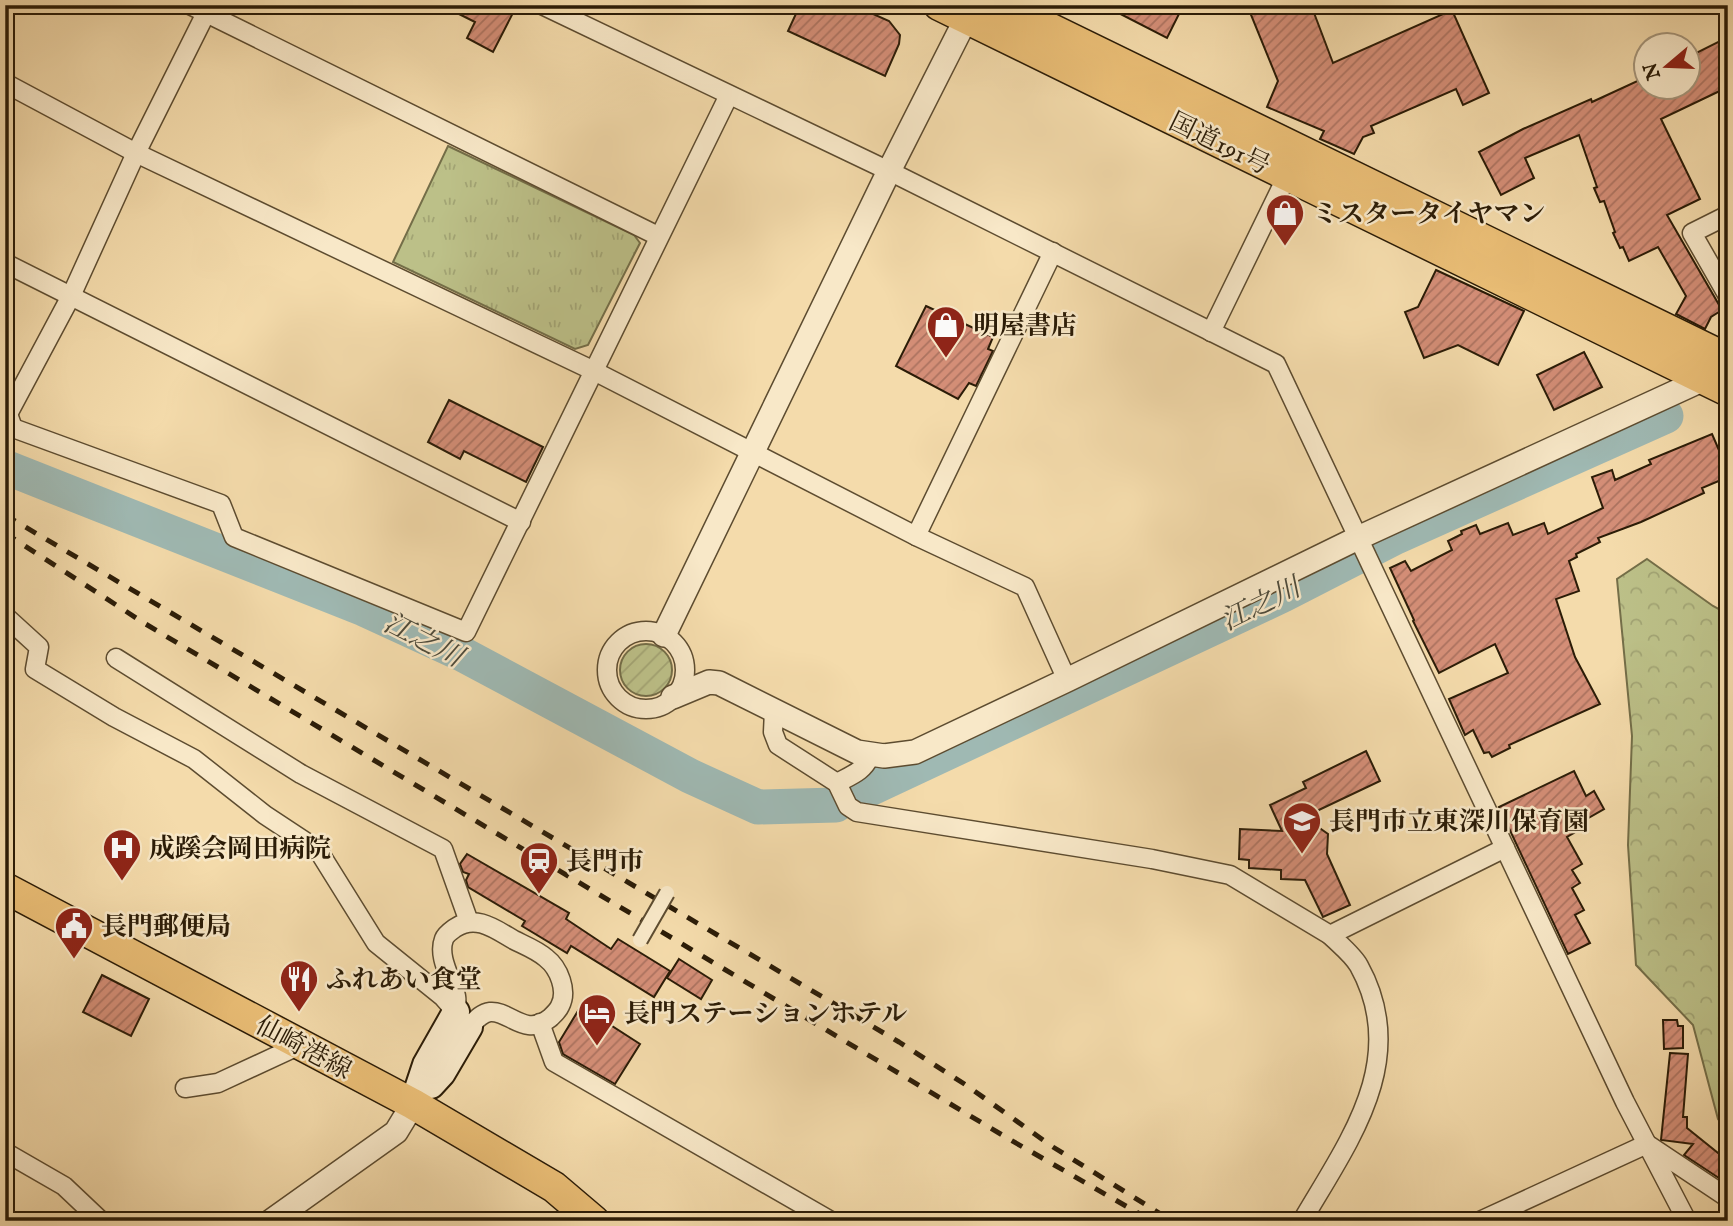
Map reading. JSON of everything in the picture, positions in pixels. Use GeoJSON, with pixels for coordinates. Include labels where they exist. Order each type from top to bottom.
{"type":"FeatureCollection","features":[{"type":"Feature","properties":{"kind":"main road","name":"国道191号"},"geometry":{"type":"LineString","coordinates":[[939,5],[970,12],[1287,176],[1716,385]]}},
{"type":"Feature","properties":{"kind":"main road","name":"国道191号"},"geometry":{"type":"LineString","coordinates":[[1003,5],[1728,359]]}},
{"type":"Feature","properties":{"kind":"main road","name":"仙崎港線"},"geometry":{"type":"LineString","coordinates":[[5,888],[413,1104],[554,1187],[594,1221]]}},
{"type":"Feature","properties":{"kind":"main road"},"geometry":{"type":"LineString","coordinates":[[413,1104],[426,1065],[463,1020]]}},
{"type":"Feature","properties":{"kind":"street"},"geometry":{"type":"LineString","coordinates":[[542,5],[1053,252],[1276,364],[1505,848],[1647,1144],[1687,1221]]}},
{"type":"Feature","properties":{"kind":"street"},"geometry":{"type":"LineString","coordinates":[[658,236],[202,8],[71,296],[7,414],[13,428],[221,504],[234,537],[466,632],[729,95]]}},
{"type":"Feature","properties":{"kind":"street"},"geometry":{"type":"LineString","coordinates":[[664,635],[889,172],[970,12]]}},
{"type":"Feature","properties":{"kind":"street"},"geometry":{"type":"LineString","coordinates":[[5,83],[136,153],[592,370],[916,536],[1025,587],[1067,680]]}},
{"type":"Feature","properties":{"kind":"street"},"geometry":{"type":"LineString","coordinates":[[1210,332],[1287,176]]}},
{"type":"Feature","properties":{"kind":"street"},"geometry":{"type":"LineString","coordinates":[[1728,215],[1692,233],[1728,296]]}},
{"type":"Feature","properties":{"kind":"street"},"geometry":{"type":"LineString","coordinates":[[916,536],[1053,252]]}},
{"type":"Feature","properties":{"kind":"street"},"geometry":{"type":"LineString","coordinates":[[5,263],[521,522]]}},
{"type":"Feature","properties":{"kind":"street"},"geometry":{"type":"LineString","coordinates":[[673,697],[682,684],[684,662],[674,642],[664,635],[643,630],[622,638],[608,656],[607,679],[618,698],[638,708],[659,706],[709,682],[719,683],[857,752],[899,755],[915,752],[1358,538],[1716,385],[1728,359]]}},
{"type":"Feature","properties":{"kind":"street"},"geometry":{"type":"LineString","coordinates":[[5,616],[38,647],[35,669],[114,717],[194,759],[265,815],[318,850],[376,943],[443,997],[463,1020]]}},
{"type":"Feature","properties":{"kind":"street"},"geometry":{"type":"LineString","coordinates":[[116,658],[301,774],[443,849],[469,922]]}},
{"type":"Feature","properties":{"kind":"street"},"geometry":{"type":"LineString","coordinates":[[774,711],[773,732],[778,745],[837,783],[848,806],[857,812],[1153,859],[1230,875],[1330,935],[1359,964],[1373,998],[1379,1022],[1378,1058],[1370,1092],[1357,1128],[1302,1221]]}},
{"type":"Feature","properties":{"kind":"street"},"geometry":{"type":"LineString","coordinates":[[837,783],[860,771],[867,764],[870,755]]}},
{"type":"Feature","properties":{"kind":"street"},"geometry":{"type":"LineString","coordinates":[[1330,935],[1505,848]]}},
{"type":"Feature","properties":{"kind":"street"},"geometry":{"type":"LineString","coordinates":[[640,940],[667,893]]}},
{"type":"Feature","properties":{"kind":"street"},"geometry":{"type":"LineString","coordinates":[[469,922],[484,923],[548,958],[562,987],[561,1006],[546,1021],[523,1024],[488,1012],[463,1020],[442,950],[444,939],[449,932],[469,922]]}},
{"type":"Feature","properties":{"kind":"street"},"geometry":{"type":"LineString","coordinates":[[540,1023],[554,1062],[831,1221]]}},
{"type":"Feature","properties":{"kind":"street"},"geometry":{"type":"LineString","coordinates":[[185,1088],[218,1083],[300,1045]]}},
{"type":"Feature","properties":{"kind":"street"},"geometry":{"type":"LineString","coordinates":[[271,1221],[397,1132],[413,1104]]}},
{"type":"Feature","properties":{"kind":"street"},"geometry":{"type":"LineString","coordinates":[[1647,1144],[1728,1198]]}},
{"type":"Feature","properties":{"kind":"street"},"geometry":{"type":"LineString","coordinates":[[1480,1221],[1647,1144]]}},
{"type":"Feature","properties":{"kind":"street"},"geometry":{"type":"LineString","coordinates":[[5,1152],[64,1186],[101,1221]]}},
{"type":"Feature","properties":{"kind":"green space"},"geometry":{"type":"Polygon","coordinates":[[[448,146],[634,235],[640,243],[588,345],[575,349],[393,262],[448,146]]]}},
{"type":"Feature","properties":{"kind":"green space"},"geometry":{"type":"Polygon","coordinates":[[[1647,559],[1728,614],[1728,1132],[1718,1119],[1693,1025],[1636,965],[1628,845],[1632,736],[1617,579],[1647,559]]]}},
{"type":"Feature","properties":{"kind":"green space"},"geometry":{"type":"Polygon","coordinates":[[[646,644],[665,651],[672,670],[665,689],[646,696],[627,689],[620,670],[627,651],[646,644]]]}},
{"type":"Feature","properties":{"kind":"building"},"geometry":{"type":"Polygon","coordinates":[[[441,5],[517,5],[493,52],[467,38],[475,22],[441,5]]]}},
{"type":"Feature","properties":{"kind":"building"},"geometry":{"type":"Polygon","coordinates":[[[800,5],[853,5],[889,21],[900,35],[899,44],[885,76],[788,31],[800,5]]]}},
{"type":"Feature","properties":{"kind":"building"},"geometry":{"type":"Polygon","coordinates":[[[1103,5],[1172,5],[1181,10],[1167,38],[1103,5]]]}},
{"type":"Feature","properties":{"kind":"building"},"geometry":{"type":"Polygon","coordinates":[[[1247,5],[1311,5],[1333,63],[1452,10],[1489,93],[1463,105],[1456,89],[1371,126],[1374,133],[1363,137],[1354,154],[1320,139],[1324,131],[1267,107],[1278,81],[1247,5]]]}},
{"type":"Feature","properties":{"kind":"building"},"geometry":{"type":"Polygon","coordinates":[[[1728,37],[1728,87],[1702,99],[1702,50],[1728,37]]]}},
{"type":"Feature","properties":{"kind":"building"},"geometry":{"type":"Polygon","coordinates":[[[1632,83],[1632,102],[1697,102],[1661,119],[1700,199],[1667,215],[1722,310],[1711,317],[1705,329],[1676,314],[1686,296],[1658,247],[1629,261],[1623,247],[1620,248],[1604,201],[1600,202],[1594,188],[1597,187],[1579,135],[1525,158],[1534,178],[1501,195],[1479,152],[1523,129],[1591,99],[1592,102],[1632,83]]]}},
{"type":"Feature","properties":{"kind":"building"},"geometry":{"type":"Polygon","coordinates":[[[1436,270],[1524,311],[1498,365],[1458,345],[1424,358],[1405,312],[1418,307],[1436,270]]]}},
{"type":"Feature","properties":{"kind":"building","name":"明屋書店"},"geometry":{"type":"Polygon","coordinates":[[[926,306],[993,337],[988,349],[993,351],[976,386],[969,383],[958,399],[896,366],[926,306]]]}},
{"type":"Feature","properties":{"kind":"building"},"geometry":{"type":"Polygon","coordinates":[[[1584,352],[1602,387],[1554,410],[1537,375],[1584,352]]]}},
{"type":"Feature","properties":{"kind":"building"},"geometry":{"type":"Polygon","coordinates":[[[449,400],[543,447],[526,482],[464,451],[460,459],[428,442],[449,400]]]}},
{"type":"Feature","properties":{"kind":"building"},"geometry":{"type":"Polygon","coordinates":[[[1712,434],[1728,477],[1702,488],[1704,493],[1598,538],[1600,542],[1576,554],[1577,557],[1569,561],[1579,591],[1556,599],[1575,657],[1600,704],[1509,745],[1510,748],[1492,757],[1489,752],[1484,753],[1473,730],[1465,735],[1449,699],[1508,673],[1495,644],[1439,673],[1390,568],[1405,561],[1411,571],[1452,550],[1448,541],[1462,534],[1461,531],[1476,525],[1480,534],[1508,523],[1513,535],[1544,523],[1548,534],[1603,508],[1592,477],[1612,470],[1615,480],[1651,464],[1649,460],[1712,434]]]}},
{"type":"Feature","properties":{"kind":"building"},"geometry":{"type":"Polygon","coordinates":[[[1366,751],[1380,781],[1304,817],[1328,834],[1327,854],[1350,905],[1323,917],[1305,880],[1281,879],[1281,870],[1249,868],[1249,860],[1239,859],[1240,829],[1282,831],[1270,805],[1306,788],[1303,782],[1366,751]]]}},
{"type":"Feature","properties":{"kind":"building"},"geometry":{"type":"Polygon","coordinates":[[[1574,771],[1586,796],[1594,791],[1604,809],[1571,828],[1574,833],[1567,837],[1582,864],[1572,870],[1580,883],[1572,888],[1584,910],[1575,915],[1590,943],[1568,954],[1499,807],[1574,771]]]}},
{"type":"Feature","properties":{"kind":"building"},"geometry":{"type":"Polygon","coordinates":[[[467,854],[569,913],[566,919],[611,949],[618,939],[670,971],[654,997],[571,946],[567,953],[522,926],[525,921],[468,887],[466,880],[469,874],[463,872],[460,864],[467,854]]]}},
{"type":"Feature","properties":{"kind":"building"},"geometry":{"type":"Polygon","coordinates":[[[679,959],[712,980],[701,999],[667,978],[679,959]]]}},
{"type":"Feature","properties":{"kind":"building"},"geometry":{"type":"Polygon","coordinates":[[[102,975],[149,999],[131,1036],[83,1012],[102,975]]]}},
{"type":"Feature","properties":{"kind":"building","name":"長門ステーションホテル"},"geometry":{"type":"Polygon","coordinates":[[[581,1006],[640,1044],[615,1084],[563,1054],[559,1042],[581,1006]]]}},
{"type":"Feature","properties":{"kind":"building"},"geometry":{"type":"Polygon","coordinates":[[[1663,1020],[1677,1020],[1678,1026],[1683,1026],[1683,1048],[1664,1049],[1663,1020]]]}},
{"type":"Feature","properties":{"kind":"building"},"geometry":{"type":"Polygon","coordinates":[[[1670,1053],[1688,1054],[1683,1117],[1687,1117],[1687,1128],[1728,1161],[1728,1184],[1684,1155],[1693,1144],[1661,1140],[1670,1053]]]}},
{"type":"Feature","properties":{"kind":"waterway","name":"江之川"},"geometry":{"type":"LineString","coordinates":[[857,795],[1283,595],[1396,537],[1666,416]]}},
{"type":"Feature","properties":{"kind":"waterway","name":"江之川"},"geometry":{"type":"LineString","coordinates":[[5,467],[364,609],[462,654],[690,776],[758,807],[836,805]]}},
{"type":"Feature","properties":{"kind":"railway"},"geometry":{"type":"LineString","coordinates":[[5,515],[899,1042],[966,1085],[1053,1147],[1172,1221]]}},
{"type":"Feature","properties":{"kind":"railway"},"geometry":{"type":"LineString","coordinates":[[5,533],[144,623],[1009,1139],[1152,1221]]}},
{"type":"Feature","properties":{"kind":"place","name":"ミスタータイヤマン"},"geometry":{"type":"Point","coordinates":[1285,247]}},
{"type":"Feature","properties":{"kind":"place","name":"明屋書店"},"geometry":{"type":"Point","coordinates":[946,359]}},
{"type":"Feature","properties":{"kind":"place","name":"長門市立東深川保育園"},"geometry":{"type":"Point","coordinates":[1302,855]}},
{"type":"Feature","properties":{"kind":"place","name":"成蹊会岡田病院"},"geometry":{"type":"Point","coordinates":[122,882]}},
{"type":"Feature","properties":{"kind":"place","name":"長門市"},"geometry":{"type":"Point","coordinates":[539,895]}},
{"type":"Feature","properties":{"kind":"place","name":"長門郵便局"},"geometry":{"type":"Point","coordinates":[74,960]}},
{"type":"Feature","properties":{"kind":"place","name":"ふれあい食堂"},"geometry":{"type":"Point","coordinates":[299,1013]}},
{"type":"Feature","properties":{"kind":"place","name":"長門ステーションホテル"},"geometry":{"type":"Point","coordinates":[597,1047]}}]}
